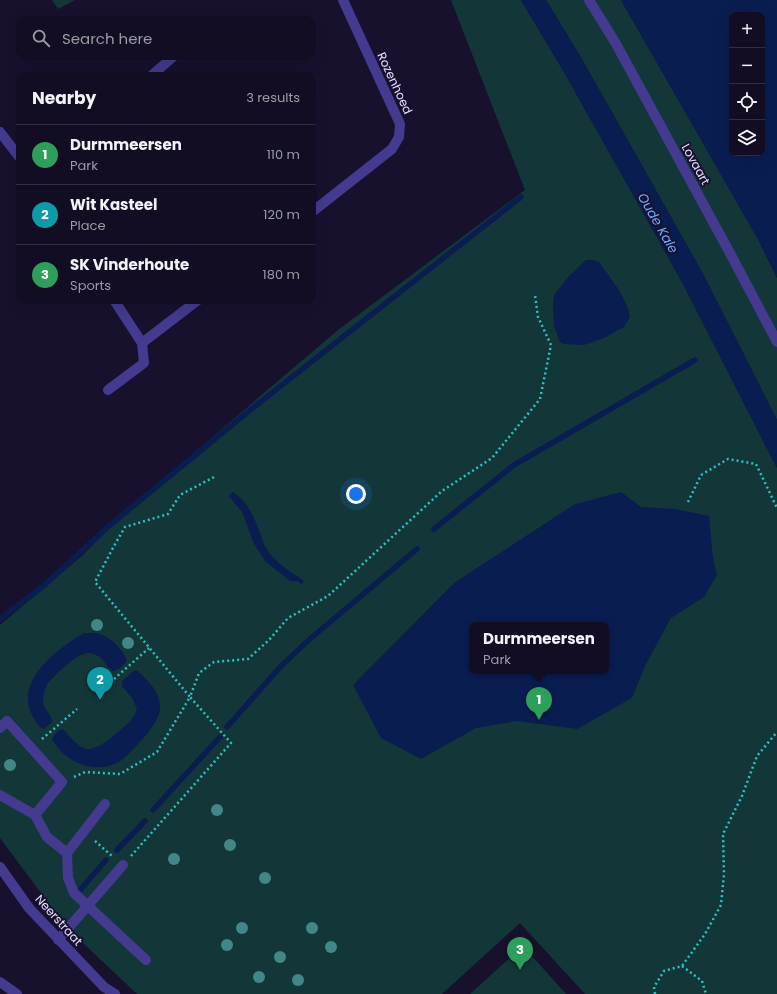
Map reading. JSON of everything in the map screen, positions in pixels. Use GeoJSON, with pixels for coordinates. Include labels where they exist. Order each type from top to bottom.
{"type":"FeatureCollection","features":[{"type":"Feature","properties":{"kind":"street","name":"Rozenhoed"},"geometry":{"type":"LineString","coordinates":[[316,209],[392,149],[399,137],[400,124],[343,0]]}},
{"type":"Feature","properties":{"kind":"street","name":"Lovaart"},"geometry":{"type":"LineString","coordinates":[[589,0],[615,42],[777,342]]}},
{"type":"Feature","properties":{"kind":"street"},"geometry":{"type":"LineString","coordinates":[[156,72],[169,60]]}},
{"type":"Feature","properties":{"kind":"street"},"geometry":{"type":"LineString","coordinates":[[0,132],[16,153]]}},
{"type":"Feature","properties":{"kind":"street"},"geometry":{"type":"LineString","coordinates":[[108,390],[144,363],[142,343],[117,304]]}},
{"type":"Feature","properties":{"kind":"street"},"geometry":{"type":"LineString","coordinates":[[142,343],[193,304]]}},
{"type":"Feature","properties":{"kind":"street"},"geometry":{"type":"LineString","coordinates":[[0,728],[7,721],[62,782],[34,815]]}},
{"type":"Feature","properties":{"kind":"street"},"geometry":{"type":"LineString","coordinates":[[0,795],[34,815],[48,837],[67,853]]}},
{"type":"Feature","properties":{"kind":"street"},"geometry":{"type":"LineString","coordinates":[[105,804],[67,853],[68,878],[74,893],[146,960]]}},
{"type":"Feature","properties":{"kind":"street"},"geometry":{"type":"LineString","coordinates":[[58,940],[123,865]]}},
{"type":"Feature","properties":{"kind":"street","name":"Neerstraat"},"geometry":{"type":"LineString","coordinates":[[0,867],[29,908],[106,991],[115,994]]}},
{"type":"Feature","properties":{"kind":"street"},"geometry":{"type":"LineString","coordinates":[[0,982],[17,994]]}},
{"type":"Feature","properties":{"kind":"path"},"geometry":{"type":"LineString","coordinates":[[62,782],[85,772],[120,774],[157,752],[190,697],[199,673],[214,662],[248,659],[269,640],[288,618],[328,596],[442,491],[492,458],[540,399],[551,345],[538,316],[535,296]]}},
{"type":"Feature","properties":{"kind":"path"},"geometry":{"type":"LineString","coordinates":[[688,502],[701,475],[728,459],[756,464],[777,508]]}},
{"type":"Feature","properties":{"kind":"path"},"geometry":{"type":"LineString","coordinates":[[84,832],[123,865],[231,743],[190,697],[95,582],[125,527],[168,514],[180,495],[216,476]]}},
{"type":"Feature","properties":{"kind":"path"},"geometry":{"type":"LineString","coordinates":[[114,679],[149,648]]}},
{"type":"Feature","properties":{"kind":"path"},"geometry":{"type":"LineString","coordinates":[[31,748],[77,709]]}},
{"type":"Feature","properties":{"kind":"path"},"geometry":{"type":"LineString","coordinates":[[655,994],[654,987],[664,971],[682,966],[705,934],[721,905],[724,874],[723,834],[742,796],[757,756],[777,732]]}},
{"type":"Feature","properties":{"kind":"path"},"geometry":{"type":"LineString","coordinates":[[682,966],[702,981],[706,994]]}},
{"type":"Feature","properties":{"kind":"green space"},"geometry":{"type":"Polygon","coordinates":[[[52,0],[75,0],[58,9],[52,0]]]}},
{"type":"Feature","properties":{"kind":"green space"},"geometry":{"type":"Polygon","coordinates":[[[451,0],[521,0],[564,72],[682,282],[777,468],[777,994],[585,994],[520,923],[442,994],[137,994],[67,928],[0,838],[0,625],[84,554],[121,515],[338,330],[525,190],[451,0]]]}},
{"type":"Feature","properties":{"kind":"green space"},"geometry":{"type":"Polygon","coordinates":[[[546,0],[621,0],[759,241],[777,278],[777,420],[702,272],[583,61],[546,0]]]}},
{"type":"Feature","properties":{"kind":"green space"},"geometry":{"type":"Polygon","coordinates":[[[523,946],[566,994],[470,994],[523,946]]]}},
{"type":"Feature","properties":{"kind":"water","name":"Oude Kale"},"geometry":{"type":"Polygon","coordinates":[[[521,0],[546,0],[583,61],[702,272],[777,420],[777,468],[682,282],[564,72],[521,0]]]}},
{"type":"Feature","properties":{"kind":"water"},"geometry":{"type":"Polygon","coordinates":[[[621,0],[777,0],[777,278],[759,241],[621,0]]]}},
{"type":"Feature","properties":{"kind":"water"},"geometry":{"type":"Polygon","coordinates":[[[586,260],[599,262],[619,290],[628,308],[630,317],[624,327],[604,338],[584,345],[564,344],[560,342],[554,326],[554,295],[569,276],[586,260]]]}},
{"type":"Feature","properties":{"kind":"water"},"geometry":{"type":"Polygon","coordinates":[[[233,492],[243,500],[250,510],[264,545],[269,553],[283,566],[304,581],[302,584],[297,581],[290,581],[266,562],[254,544],[242,512],[229,496],[233,492]]]}},
{"type":"Feature","properties":{"kind":"water"},"geometry":{"type":"Polygon","coordinates":[[[621,492],[641,507],[676,509],[709,516],[713,558],[717,575],[704,597],[671,618],[645,666],[632,698],[577,729],[517,721],[476,728],[421,759],[381,738],[353,685],[454,583],[575,504],[621,492]]]}},
{"type":"Feature","properties":{"kind":"water"},"geometry":{"type":"Polygon","coordinates":[[[84,633],[98,633],[109,638],[119,648],[127,660],[117,670],[112,671],[102,659],[94,654],[88,653],[82,655],[69,663],[48,683],[45,689],[43,698],[44,705],[51,716],[52,722],[44,729],[40,727],[32,715],[28,702],[29,690],[34,678],[51,657],[62,647],[84,633]]]}},
{"type":"Feature","properties":{"kind":"water"},"geometry":{"type":"Polygon","coordinates":[[[135,670],[138,671],[152,686],[157,694],[160,704],[160,712],[147,734],[122,760],[105,767],[90,767],[83,765],[64,754],[52,740],[59,730],[63,729],[83,748],[92,749],[104,743],[132,719],[137,709],[132,698],[122,686],[122,681],[135,670]]]}},
{"type":"Feature","properties":{"kind":"waterway"},"geometry":{"type":"LineString","coordinates":[[0,619],[41,588],[110,525],[249,411],[521,197]]}},
{"type":"Feature","properties":{"kind":"waterway"},"geometry":{"type":"LineString","coordinates":[[434,529],[514,465],[695,360]]}},
{"type":"Feature","properties":{"kind":"waterway"},"geometry":{"type":"LineString","coordinates":[[227,727],[281,666],[311,638],[417,549]]}},
{"type":"Feature","properties":{"kind":"waterway"},"geometry":{"type":"LineString","coordinates":[[153,810],[220,737]]}},
{"type":"Feature","properties":{"kind":"waterway"},"geometry":{"type":"LineString","coordinates":[[117,850],[145,821]]}},
{"type":"Feature","properties":{"kind":"waterway"},"geometry":{"type":"LineString","coordinates":[[81,889],[106,860]]}},
{"type":"Feature","properties":{"kind":"place","name":"Wit Kasteel"},"geometry":{"type":"Point","coordinates":[100,700]}},
{"type":"Feature","properties":{"kind":"place","name":"Durmmeersen"},"geometry":{"type":"Point","coordinates":[539,720]}},
{"type":"Feature","properties":{"kind":"place","name":"SK Vinderhoute"},"geometry":{"type":"Point","coordinates":[520,970]}}]}
